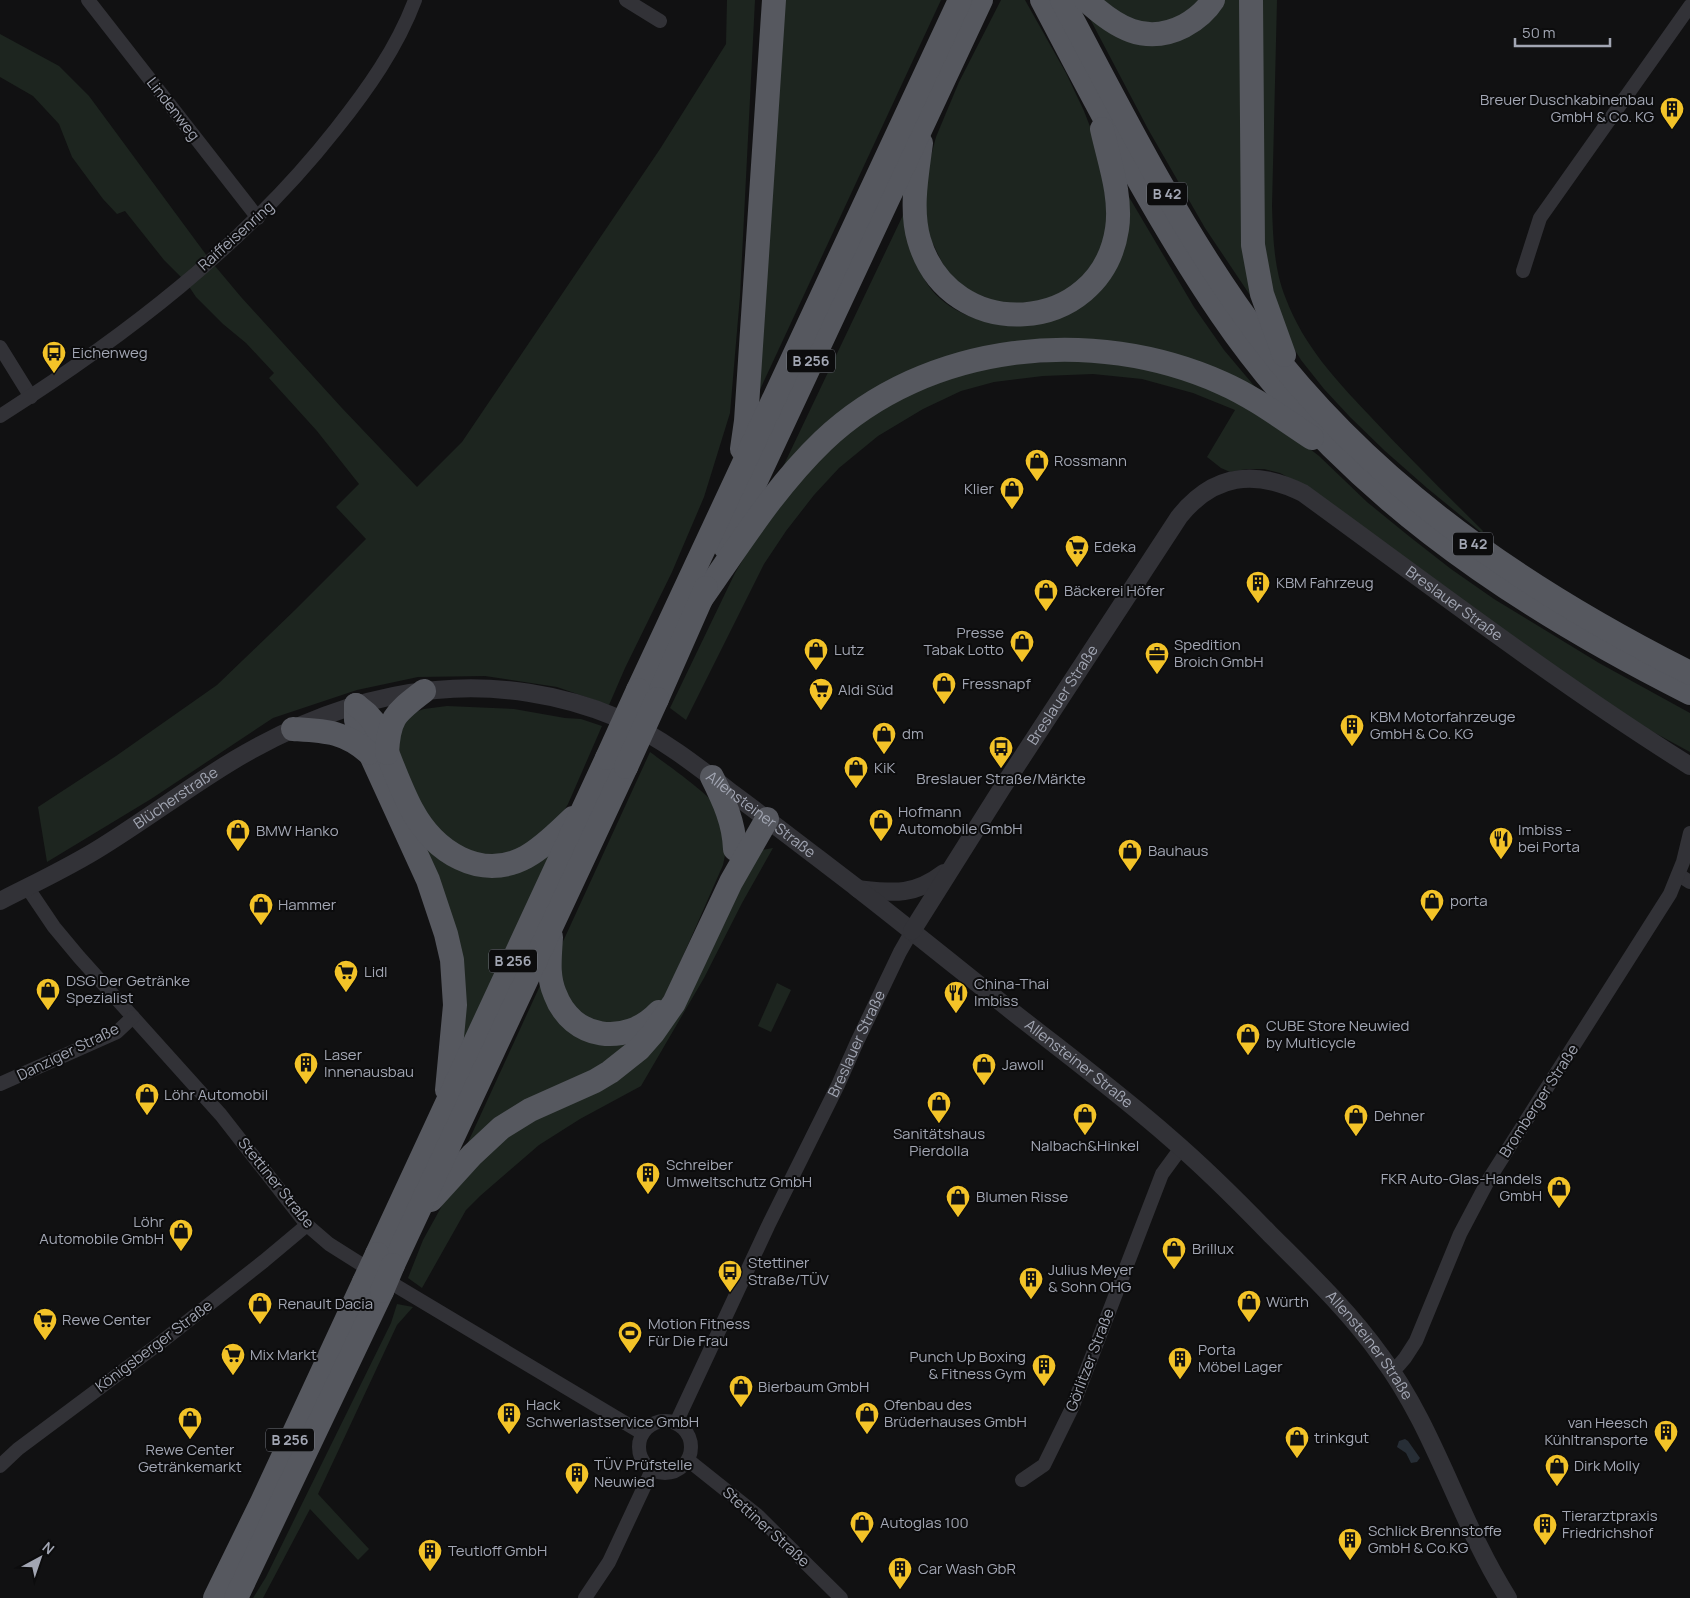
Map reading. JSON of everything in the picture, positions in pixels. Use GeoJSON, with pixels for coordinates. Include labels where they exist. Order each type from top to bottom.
{"type":"FeatureCollection","features":[{"type":"Feature","properties":{"kind":"highway"},"geometry":{"type":"LineString","coordinates":[[738,474],[746,412],[774,0]]}},
{"type":"Feature","properties":{"kind":"highway","name":"B 42"},"geometry":{"type":"LineString","coordinates":[[1042,0],[1163,222],[1222,316],[1283,394],[1343,458],[1410,518],[1483,573],[1567,627],[1687,682]]}},
{"type":"Feature","properties":{"kind":"highway","name":"B 42"},"geometry":{"type":"LineString","coordinates":[[1062,0],[1179,216],[1235,304],[1262,341],[1324,412],[1354,443],[1423,506],[1466,539],[1687,682]]}},
{"type":"Feature","properties":{"kind":"highway"},"geometry":{"type":"LineString","coordinates":[[1086,0],[1118,25],[1128,30],[1148,34],[1167,32],[1190,23],[1213,0]]}},
{"type":"Feature","properties":{"kind":"highway"},"geometry":{"type":"LineString","coordinates":[[1251,0],[1253,245],[1262,294],[1292,376]]}},
{"type":"Feature","properties":{"kind":"highway","name":"B 256"},"geometry":{"type":"LineString","coordinates":[[385,1259],[416,1216],[552,924],[616,763],[647,695],[738,474],[973,1]]}},
{"type":"Feature","properties":{"kind":"highway","name":"B 256"},"geometry":{"type":"LineString","coordinates":[[647,695],[699,602],[924,121],[973,1]]}},
{"type":"Feature","properties":{"kind":"highway"},"geometry":{"type":"LineString","coordinates":[[924,121],[915,190],[915,207],[918,239],[932,269],[941,282],[954,294],[976,307],[1003,314],[1031,314],[1046,311],[1073,298],[1096,277],[1113,247],[1118,212],[1116,196],[1094,98]]}},
{"type":"Feature","properties":{"kind":"highway"},"geometry":{"type":"LineString","coordinates":[[699,602],[782,486],[825,440],[862,410],[895,391],[936,373],[975,360],[1016,352],[1058,349],[1106,352],[1152,359],[1195,372],[1236,390],[1343,458]]}},
{"type":"Feature","properties":{"kind":"highway"},"geometry":{"type":"LineString","coordinates":[[378,754],[392,720],[401,709],[424,691]]}},
{"type":"Feature","properties":{"kind":"highway"},"geometry":{"type":"LineString","coordinates":[[356,705],[374,722],[378,754],[428,880],[444,926],[452,960],[454,1025],[444,1111]]}},
{"type":"Feature","properties":{"kind":"highway"},"geometry":{"type":"LineString","coordinates":[[293,729],[342,735],[378,754],[430,836],[451,854],[476,864],[502,865],[525,858],[546,844],[582,810]]}},
{"type":"Feature","properties":{"kind":"highway","name":"B 256"},"geometry":{"type":"LineString","coordinates":[[236,1598],[385,1259],[444,1111],[582,810],[616,763]]}},
{"type":"Feature","properties":{"kind":"highway"},"geometry":{"type":"LineString","coordinates":[[712,777],[729,811],[735,849]]}},
{"type":"Feature","properties":{"kind":"highway"},"geometry":{"type":"LineString","coordinates":[[552,924],[549,967],[551,982],[562,1008],[571,1019],[583,1028],[598,1033],[614,1035],[638,1029],[661,1010],[672,992],[742,836],[750,827],[768,819]]}},
{"type":"Feature","properties":{"kind":"highway"},"geometry":{"type":"LineString","coordinates":[[416,1216],[472,1155],[501,1128],[530,1110],[595,1081],[610,1072],[632,1055],[654,1033],[674,1003],[731,882],[768,819]]}},
{"type":"Feature","properties":{"kind":"highway","name":"B 256"},"geometry":{"type":"LineString","coordinates":[[215,1598],[262,1502],[373,1287]]}},
{"type":"Feature","properties":{"kind":"street","name":"Lindenweg"},"geometry":{"type":"LineString","coordinates":[[88,0],[258,218]]}},
{"type":"Feature","properties":{"kind":"street","name":"Raiffeisenring"},"geometry":{"type":"LineString","coordinates":[[0,416],[81,363],[132,325],[258,218],[315,156],[352,109],[383,64],[415,0]]}},
{"type":"Feature","properties":{"kind":"street"},"geometry":{"type":"LineString","coordinates":[[626,0],[660,21]]}},
{"type":"Feature","properties":{"kind":"street"},"geometry":{"type":"LineString","coordinates":[[1523,271],[1540,218],[1690,6]]}},
{"type":"Feature","properties":{"kind":"street"},"geometry":{"type":"LineString","coordinates":[[0,347],[31,396]]}},
{"type":"Feature","properties":{"kind":"street","name":"Breslauer Straße"},"geometry":{"type":"LineString","coordinates":[[676,1423],[768,1226],[838,1085],[892,968],[912,931],[1179,517],[1201,494],[1234,480],[1264,479],[1278,482],[1303,493],[1515,649],[1618,721],[1690,766]]}},
{"type":"Feature","properties":{"kind":"street","name":"Allensteiner Straße"},"geometry":{"type":"LineString","coordinates":[[356,705],[384,697],[424,691],[472,688],[547,697],[594,710],[619,719],[648,733],[683,755],[768,819],[1116,1093],[1181,1148],[1230,1193],[1326,1291],[1365,1335],[1391,1370],[1425,1431],[1485,1558],[1508,1598]]}},
{"type":"Feature","properties":{"kind":"street","name":"Blücherstraße"},"geometry":{"type":"LineString","coordinates":[[0,901],[94,852],[231,762],[293,729],[356,705]]}},
{"type":"Feature","properties":{"kind":"street","name":"Bromberger Straße"},"geometry":{"type":"LineString","coordinates":[[1391,1370],[1399,1365],[1416,1341],[1460,1234],[1489,1179],[1659,912],[1684,879],[1690,833]]}},
{"type":"Feature","properties":{"kind":"street"},"geometry":{"type":"LineString","coordinates":[[857,889],[893,892],[914,890],[930,883],[951,868]]}},
{"type":"Feature","properties":{"kind":"street","name":"Stettiner Straße"},"geometry":{"type":"LineString","coordinates":[[27,887],[54,927],[221,1115],[307,1225],[329,1244],[378,1275],[642,1433]]}},
{"type":"Feature","properties":{"kind":"street","name":"Danziger Straße"},"geometry":{"type":"LineString","coordinates":[[0,1084],[117,1032],[133,1018]]}},
{"type":"Feature","properties":{"kind":"street","name":"Görlitzer Straße"},"geometry":{"type":"LineString","coordinates":[[1022,1480],[1044,1465],[1055,1445],[1072,1408],[1160,1179],[1181,1148]]}},
{"type":"Feature","properties":{"kind":"street","name":"Königsberger Straße"},"geometry":{"type":"LineString","coordinates":[[0,1466],[18,1448],[160,1343],[307,1225]]}},
{"type":"Feature","properties":{"kind":"street"},"geometry":{"type":"LineString","coordinates":[[661,1421],[676,1423],[683,1428],[691,1443],[691,1452],[688,1460],[683,1467],[676,1471],[660,1473],[652,1470],[640,1458],[639,1441],[642,1433],[653,1423],[661,1421]]}},
{"type":"Feature","properties":{"kind":"street","name":"Stettiner Straße"},"geometry":{"type":"LineString","coordinates":[[688,1460],[757,1515],[841,1598]]}},
{"type":"Feature","properties":{"kind":"street"},"geometry":{"type":"LineString","coordinates":[[585,1598],[609,1562],[652,1470]]}},
{"type":"Feature","properties":{"kind":"shaded area"},"geometry":{"type":"Polygon","coordinates":[[[727,0],[755,0],[740,296],[730,413],[704,497],[672,572],[609,705],[557,687],[485,676],[418,677],[357,690],[273,718],[151,799],[47,862],[38,807],[116,756],[217,685],[366,539],[336,507],[359,484],[317,431],[269,378],[274,373],[246,343],[223,324],[196,297],[186,282],[164,260],[125,211],[117,214],[103,199],[72,157],[59,124],[33,96],[0,77],[0,34],[59,66],[89,96],[210,260],[241,297],[417,487],[462,442],[660,149],[726,44],[727,0]]]}},
{"type":"Feature","properties":{"kind":"shaded area"},"geometry":{"type":"Polygon","coordinates":[[[783,0],[941,0],[757,396],[783,0]]]}},
{"type":"Feature","properties":{"kind":"shaded area"},"geometry":{"type":"Polygon","coordinates":[[[1001,0],[1025,0],[1066,73],[1084,111],[1099,150],[1109,186],[1107,246],[1068,294],[1015,310],[952,283],[922,221],[924,183],[936,137],[959,82],[1001,0]]]}},
{"type":"Feature","properties":{"kind":"shaded area"},"geometry":{"type":"Polygon","coordinates":[[[1096,0],[1206,0],[1196,12],[1144,28],[1096,0]]]}},
{"type":"Feature","properties":{"kind":"shaded area"},"geometry":{"type":"Polygon","coordinates":[[[1221,0],[1246,0],[1260,310],[1205,228],[1148,129],[1088,15],[1132,38],[1221,0]]]}},
{"type":"Feature","properties":{"kind":"shaded area"},"geometry":{"type":"Polygon","coordinates":[[[1257,0],[1277,0],[1272,206],[1274,242],[1279,277],[1293,316],[1311,347],[1356,402],[1483,531],[1482,533],[1427,488],[1350,417],[1301,360],[1283,331],[1263,280],[1257,0]]]}},
{"type":"Feature","properties":{"kind":"shaded area"},"geometry":{"type":"Polygon","coordinates":[[[1129,197],[1194,307],[1224,350],[1261,394],[1193,360],[962,355],[780,473],[904,213],[919,268],[928,285],[939,298],[970,317],[988,322],[1026,326],[1043,323],[1059,317],[1071,311],[1079,301],[1091,272],[1129,197]]]}},
{"type":"Feature","properties":{"kind":"shaded area"},"geometry":{"type":"Polygon","coordinates":[[[1106,358],[1218,389],[1288,432],[1319,456],[1367,502],[1451,569],[1494,599],[1599,663],[1690,713],[1690,752],[1620,714],[1572,681],[1314,491],[1280,473],[1264,469],[1230,472],[1221,468],[1207,457],[1235,410],[1193,393],[1142,379],[1093,374],[1043,376],[994,382],[961,391],[923,409],[878,436],[839,468],[814,495],[786,531],[764,564],[686,720],[670,708],[735,573],[772,511],[843,434],[904,396],[984,366],[1106,358]]]}},
{"type":"Feature","properties":{"kind":"shaded area"},"geometry":{"type":"Polygon","coordinates":[[[447,706],[514,709],[581,719],[602,726],[568,804],[559,819],[522,851],[477,857],[435,832],[402,767],[393,731],[410,714],[424,709],[447,706]]]}},
{"type":"Feature","properties":{"kind":"shaded area"},"geometry":{"type":"Polygon","coordinates":[[[650,752],[704,793],[721,811],[725,818],[727,829],[724,860],[669,988],[662,1000],[652,1012],[600,1028],[563,998],[560,948],[650,752]]]}},
{"type":"Feature","properties":{"kind":"shaded area"},"geometry":{"type":"Polygon","coordinates":[[[430,846],[442,856],[551,854],[457,1058],[458,1038],[421,852],[430,846]]]}},
{"type":"Feature","properties":{"kind":"shaded area"},"geometry":{"type":"Polygon","coordinates":[[[773,848],[742,903],[704,978],[641,1086],[580,1119],[539,1145],[466,1210],[422,1288],[408,1278],[423,1240],[444,1202],[510,1131],[624,1072],[740,880],[762,850],[773,848]]]}},
{"type":"Feature","properties":{"kind":"shaded area"},"geometry":{"type":"Polygon","coordinates":[[[544,977],[557,1014],[645,1036],[458,1164],[544,977]]]}},
{"type":"Feature","properties":{"kind":"shaded area"},"geometry":{"type":"Polygon","coordinates":[[[777,983],[791,990],[771,1032],[758,1026],[777,983]]]}},
{"type":"Feature","properties":{"kind":"shaded area"},"geometry":{"type":"Polygon","coordinates":[[[397,1304],[413,1307],[397,1325],[318,1494],[369,1549],[358,1560],[310,1509],[263,1598],[253,1598],[266,1577],[391,1323],[397,1304]]]}},
{"type":"Feature","properties":{"kind":"shaded area"},"geometry":{"type":"Polygon","coordinates":[[[1405,1439],[1420,1458],[1417,1462],[1411,1463],[1406,1453],[1397,1447],[1399,1441],[1405,1439]]]}},
{"type":"Feature","properties":{"kind":"place","name":"Breuer Duschkabinenbau GmbH & Co. KG"},"geometry":{"type":"Point","coordinates":[1672,130]}},
{"type":"Feature","properties":{"kind":"place","name":"Eichenweg"},"geometry":{"type":"Point","coordinates":[54,374]}},
{"type":"Feature","properties":{"kind":"place","name":"Rossmann"},"geometry":{"type":"Point","coordinates":[1037,482]}},
{"type":"Feature","properties":{"kind":"place","name":"Klier"},"geometry":{"type":"Point","coordinates":[1012,510]}},
{"type":"Feature","properties":{"kind":"place","name":"Edeka"},"geometry":{"type":"Point","coordinates":[1077,568]}},
{"type":"Feature","properties":{"kind":"place","name":"KBM Fahrzeug"},"geometry":{"type":"Point","coordinates":[1258,604]}},
{"type":"Feature","properties":{"kind":"place","name":"Bäckerei Höfer"},"geometry":{"type":"Point","coordinates":[1046,612]}},
{"type":"Feature","properties":{"kind":"place","name":"Presse Tabak Lotto"},"geometry":{"type":"Point","coordinates":[1022,663]}},
{"type":"Feature","properties":{"kind":"place","name":"Lutz"},"geometry":{"type":"Point","coordinates":[816,671]}},
{"type":"Feature","properties":{"kind":"place","name":"Spedition Broich GmbH"},"geometry":{"type":"Point","coordinates":[1157,675]}},
{"type":"Feature","properties":{"kind":"place","name":"Fressnapf"},"geometry":{"type":"Point","coordinates":[944,705]}},
{"type":"Feature","properties":{"kind":"place","name":"Aldi Süd"},"geometry":{"type":"Point","coordinates":[821,711]}},
{"type":"Feature","properties":{"kind":"place","name":"KBM Motorfahrzeuge GmbH & Co. KG"},"geometry":{"type":"Point","coordinates":[1352,747]}},
{"type":"Feature","properties":{"kind":"place","name":"dm"},"geometry":{"type":"Point","coordinates":[884,755]}},
{"type":"Feature","properties":{"kind":"place","name":"Breslauer Straße/Märkte"},"geometry":{"type":"Point","coordinates":[1001,769]}},
{"type":"Feature","properties":{"kind":"place","name":"KiK"},"geometry":{"type":"Point","coordinates":[856,789]}},
{"type":"Feature","properties":{"kind":"place","name":"Hofmann Automobile GmbH"},"geometry":{"type":"Point","coordinates":[881,842]}},
{"type":"Feature","properties":{"kind":"place","name":"BMW Hanko"},"geometry":{"type":"Point","coordinates":[238,852]}},
{"type":"Feature","properties":{"kind":"place","name":"Imbiss - bei Porta"},"geometry":{"type":"Point","coordinates":[1501,860]}},
{"type":"Feature","properties":{"kind":"place","name":"Bauhaus"},"geometry":{"type":"Point","coordinates":[1130,872]}},
{"type":"Feature","properties":{"kind":"place","name":"porta"},"geometry":{"type":"Point","coordinates":[1432,922]}},
{"type":"Feature","properties":{"kind":"place","name":"Hammer"},"geometry":{"type":"Point","coordinates":[261,926]}},
{"type":"Feature","properties":{"kind":"place","name":"Lidl"},"geometry":{"type":"Point","coordinates":[346,993]}},
{"type":"Feature","properties":{"kind":"place","name":"DSG Der Getränke Spezialist"},"geometry":{"type":"Point","coordinates":[48,1011]}},
{"type":"Feature","properties":{"kind":"place","name":"China-Thai Imbiss"},"geometry":{"type":"Point","coordinates":[956,1014]}},
{"type":"Feature","properties":{"kind":"place","name":"CUBE Store Neuwied by Multicycle"},"geometry":{"type":"Point","coordinates":[1248,1056]}},
{"type":"Feature","properties":{"kind":"place","name":"Laser Innenausbau"},"geometry":{"type":"Point","coordinates":[306,1085]}},
{"type":"Feature","properties":{"kind":"place","name":"Jawoll"},"geometry":{"type":"Point","coordinates":[984,1086]}},
{"type":"Feature","properties":{"kind":"place","name":"Löhr Automobil"},"geometry":{"type":"Point","coordinates":[147,1116]}},
{"type":"Feature","properties":{"kind":"place","name":"Sanitätshaus Pierdolla"},"geometry":{"type":"Point","coordinates":[939,1124]}},
{"type":"Feature","properties":{"kind":"place","name":"Nalbach&Hinkel"},"geometry":{"type":"Point","coordinates":[1085,1136]}},
{"type":"Feature","properties":{"kind":"place","name":"Dehner"},"geometry":{"type":"Point","coordinates":[1356,1137]}},
{"type":"Feature","properties":{"kind":"place","name":"Schreiber Umweltschutz GmbH"},"geometry":{"type":"Point","coordinates":[648,1195]}},
{"type":"Feature","properties":{"kind":"place","name":"FKR Auto-Glas-Handels GmbH"},"geometry":{"type":"Point","coordinates":[1559,1209]}},
{"type":"Feature","properties":{"kind":"place","name":"Blumen Risse"},"geometry":{"type":"Point","coordinates":[958,1218]}},
{"type":"Feature","properties":{"kind":"place","name":"Löhr Automobile GmbH"},"geometry":{"type":"Point","coordinates":[181,1252]}},
{"type":"Feature","properties":{"kind":"place","name":"Brillux"},"geometry":{"type":"Point","coordinates":[1174,1270]}},
{"type":"Feature","properties":{"kind":"place","name":"Stettiner Straße/TÜV"},"geometry":{"type":"Point","coordinates":[730,1293]}},
{"type":"Feature","properties":{"kind":"place","name":"Julius Meyer & Sohn OHG"},"geometry":{"type":"Point","coordinates":[1031,1300]}},
{"type":"Feature","properties":{"kind":"place","name":"Würth"},"geometry":{"type":"Point","coordinates":[1249,1323]}},
{"type":"Feature","properties":{"kind":"place","name":"Renault Dacia"},"geometry":{"type":"Point","coordinates":[260,1325]}},
{"type":"Feature","properties":{"kind":"place","name":"Rewe Center"},"geometry":{"type":"Point","coordinates":[45,1341]}},
{"type":"Feature","properties":{"kind":"place","name":"Motion Fitness Für Die Frau"},"geometry":{"type":"Point","coordinates":[630,1354]}},
{"type":"Feature","properties":{"kind":"place","name":"Mix Markt"},"geometry":{"type":"Point","coordinates":[233,1376]}},
{"type":"Feature","properties":{"kind":"place","name":"Porta Möbel Lager"},"geometry":{"type":"Point","coordinates":[1180,1380]}},
{"type":"Feature","properties":{"kind":"place","name":"Punch Up Boxing & Fitness Gym"},"geometry":{"type":"Point","coordinates":[1044,1387]}},
{"type":"Feature","properties":{"kind":"place","name":"Bierbaum GmbH"},"geometry":{"type":"Point","coordinates":[741,1408]}},
{"type":"Feature","properties":{"kind":"place","name":"Hack Schwerlastservice GmbH"},"geometry":{"type":"Point","coordinates":[509,1435]}},
{"type":"Feature","properties":{"kind":"place","name":"Ofenbau des Brüderhauses GmbH"},"geometry":{"type":"Point","coordinates":[867,1435]}},
{"type":"Feature","properties":{"kind":"place","name":"Rewe Center Getränkemarkt"},"geometry":{"type":"Point","coordinates":[190,1440]}},
{"type":"Feature","properties":{"kind":"place","name":"van Heesch Kühltransporte"},"geometry":{"type":"Point","coordinates":[1666,1453]}},
{"type":"Feature","properties":{"kind":"place","name":"trinkgut"},"geometry":{"type":"Point","coordinates":[1297,1459]}},
{"type":"Feature","properties":{"kind":"place","name":"Dirk Molly"},"geometry":{"type":"Point","coordinates":[1557,1487]}},
{"type":"Feature","properties":{"kind":"place","name":"TÜV Prüfstelle Neuwied"},"geometry":{"type":"Point","coordinates":[577,1495]}},
{"type":"Feature","properties":{"kind":"place","name":"Autoglas 100"},"geometry":{"type":"Point","coordinates":[862,1544]}},
{"type":"Feature","properties":{"kind":"place","name":"Tierarztpraxis Friedrichshof"},"geometry":{"type":"Point","coordinates":[1545,1546]}},
{"type":"Feature","properties":{"kind":"place","name":"Schlick Brennstoffe GmbH & Co.KG"},"geometry":{"type":"Point","coordinates":[1350,1561]}},
{"type":"Feature","properties":{"kind":"place","name":"Teutloff GmbH"},"geometry":{"type":"Point","coordinates":[430,1572]}},
{"type":"Feature","properties":{"kind":"place","name":"Car Wash GbR"},"geometry":{"type":"Point","coordinates":[900,1590]}}]}
